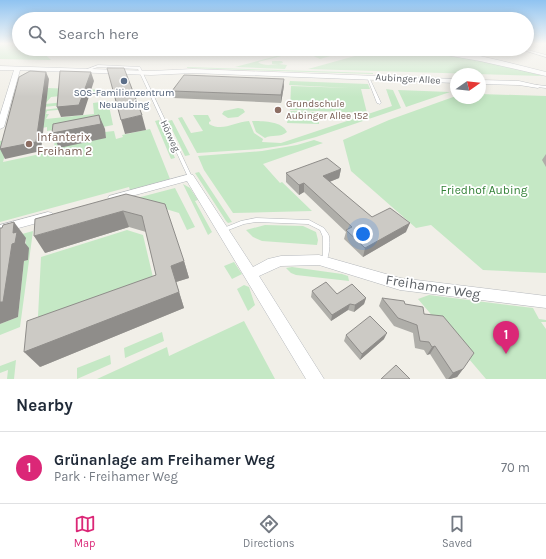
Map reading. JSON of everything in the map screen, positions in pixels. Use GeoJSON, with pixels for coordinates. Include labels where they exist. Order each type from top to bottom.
{"type":"FeatureCollection","features":[{"type":"Feature","properties":{"kind":"street"},"geometry":{"type":"LineString","coordinates":[[492,62],[546,74]]}},
{"type":"Feature","properties":{"kind":"street","name":"Aubinger Allee"},"geometry":{"type":"LineString","coordinates":[[0,68],[140,72],[193,71],[450,81]]}},
{"type":"Feature","properties":{"kind":"street"},"geometry":{"type":"LineString","coordinates":[[0,127],[18,68]]}},
{"type":"Feature","properties":{"kind":"street"},"geometry":{"type":"LineString","coordinates":[[486,82],[538,86]]}},
{"type":"Feature","properties":{"kind":"street"},"geometry":{"type":"LineString","coordinates":[[103,201],[190,177],[316,379]]}},
{"type":"Feature","properties":{"kind":"street"},"geometry":{"type":"LineString","coordinates":[[0,229],[59,213]]}},
{"type":"Feature","properties":{"kind":"street","name":"Freihamer Weg"},"geometry":{"type":"LineString","coordinates":[[250,274],[272,263],[281,261],[322,261],[400,284],[546,302]]}},
{"type":"Feature","properties":{"kind":"lane","name":"Hörweg"},"geometry":{"type":"LineString","coordinates":[[140,72],[190,177]]}},
{"type":"Feature","properties":{"kind":"lane"},"geometry":{"type":"LineString","coordinates":[[368,77],[379,103]]}},
{"type":"Feature","properties":{"kind":"lane"},"geometry":{"type":"LineString","coordinates":[[538,86],[546,87]]}},
{"type":"Feature","properties":{"kind":"lane"},"geometry":{"type":"LineString","coordinates":[[223,230],[243,222],[256,220],[309,222],[322,229],[326,237],[326,255],[322,261]]}},
{"type":"Feature","properties":{"kind":"green space"},"geometry":{"type":"Polygon","coordinates":[[[255,62],[270,65],[278,64],[272,64],[272,62],[282,62],[283,63],[279,64],[287,65],[285,69],[235,67],[255,62]]]}},
{"type":"Feature","properties":{"kind":"green space"},"geometry":{"type":"Polygon","coordinates":[[[334,62],[491,62],[543,76],[486,74],[486,68],[450,68],[450,73],[308,69],[334,62]]]}},
{"type":"Feature","properties":{"kind":"green space"},"geometry":{"type":"Polygon","coordinates":[[[187,68],[373,73],[373,74],[187,68]]]}},
{"type":"Feature","properties":{"kind":"green space"},"geometry":{"type":"Polygon","coordinates":[[[290,81],[368,84],[370,89],[361,89],[367,113],[290,110],[291,86],[350,88],[289,85],[290,81]]]}},
{"type":"Feature","properties":{"kind":"green space"},"geometry":{"type":"Polygon","coordinates":[[[47,88],[106,91],[51,97],[45,104],[65,102],[64,105],[43,107],[47,88]]]}},
{"type":"Feature","properties":{"kind":"green space"},"geometry":{"type":"Polygon","coordinates":[[[386,89],[393,90],[401,108],[316,137],[287,145],[259,149],[197,153],[178,118],[182,117],[191,133],[203,131],[193,115],[208,115],[211,121],[209,124],[219,127],[249,121],[254,133],[263,139],[262,142],[281,143],[392,106],[386,89]]]}},
{"type":"Feature","properties":{"kind":"green space"},"geometry":{"type":"Polygon","coordinates":[[[398,90],[450,92],[406,107],[398,90]]]}},
{"type":"Feature","properties":{"kind":"green space","name":"Friedhof Aubing"},"geometry":{"type":"Polygon","coordinates":[[[486,94],[546,96],[546,273],[483,270],[431,225],[416,228],[351,171],[343,140],[389,120],[450,98],[450,104],[486,104],[486,94]]]}},
{"type":"Feature","properties":{"kind":"green space"},"geometry":{"type":"Polygon","coordinates":[[[108,101],[113,125],[98,128],[106,138],[105,132],[114,131],[116,139],[123,137],[122,135],[150,129],[170,179],[130,190],[129,187],[0,222],[0,141],[5,140],[6,151],[3,162],[54,151],[55,133],[65,128],[47,131],[47,127],[11,134],[42,110],[68,107],[67,109],[47,111],[46,114],[49,114],[46,119],[94,114],[93,103],[108,101]]]}},
{"type":"Feature","properties":{"kind":"green space"},"geometry":{"type":"Polygon","coordinates":[[[238,108],[243,109],[245,112],[238,117],[228,118],[222,114],[224,111],[238,108]]]}},
{"type":"Feature","properties":{"kind":"green space"},"geometry":{"type":"Polygon","coordinates":[[[289,111],[319,112],[319,124],[287,123],[289,111]]]}},
{"type":"Feature","properties":{"kind":"green space"},"geometry":{"type":"Polygon","coordinates":[[[159,120],[175,158],[171,159],[155,121],[159,120]]]}},
{"type":"Feature","properties":{"kind":"green space"},"geometry":{"type":"Polygon","coordinates":[[[172,120],[190,155],[185,156],[168,121],[172,120]]]}},
{"type":"Feature","properties":{"kind":"green space"},"geometry":{"type":"Polygon","coordinates":[[[252,121],[277,124],[285,128],[287,132],[282,135],[265,138],[256,132],[252,121]]]}},
{"type":"Feature","properties":{"kind":"green space"},"geometry":{"type":"Polygon","coordinates":[[[314,140],[323,143],[263,164],[280,183],[282,182],[312,211],[233,213],[204,170],[198,156],[262,151],[297,145],[314,140]]]}},
{"type":"Feature","properties":{"kind":"green space"},"geometry":{"type":"Polygon","coordinates":[[[199,172],[232,222],[228,223],[226,221],[195,173],[199,172]]]}},
{"type":"Feature","properties":{"kind":"green space"},"geometry":{"type":"Polygon","coordinates":[[[183,184],[190,188],[198,200],[195,201],[212,232],[208,235],[183,184]]]}},
{"type":"Feature","properties":{"kind":"green space"},"geometry":{"type":"Polygon","coordinates":[[[175,188],[195,227],[187,230],[179,213],[133,199],[175,188]]]}},
{"type":"Feature","properties":{"kind":"green space"},"geometry":{"type":"Polygon","coordinates":[[[265,225],[303,226],[316,232],[318,240],[317,245],[262,241],[253,237],[246,230],[265,225]]]}},
{"type":"Feature","properties":{"kind":"green space"},"geometry":{"type":"Polygon","coordinates":[[[127,230],[143,235],[156,290],[37,336],[41,257],[127,230]]]}},
{"type":"Feature","properties":{"kind":"green space"},"geometry":{"type":"Polygon","coordinates":[[[33,231],[20,327],[0,335],[0,324],[18,317],[24,261],[28,260],[25,249],[26,239],[0,240],[33,231]]]}},
{"type":"Feature","properties":{"kind":"green space"},"geometry":{"type":"Polygon","coordinates":[[[234,262],[242,274],[232,279],[224,266],[234,262]]]}},
{"type":"Feature","properties":{"kind":"green space"},"geometry":{"type":"Polygon","coordinates":[[[292,267],[342,274],[348,276],[349,281],[296,275],[291,273],[286,268],[292,267]]]}},
{"type":"Feature","properties":{"kind":"green space"},"geometry":{"type":"Polygon","coordinates":[[[244,285],[249,287],[255,305],[248,311],[237,289],[244,285]]]}},
{"type":"Feature","properties":{"kind":"green space"},"geometry":{"type":"Polygon","coordinates":[[[429,295],[533,308],[539,319],[546,320],[546,322],[541,322],[546,329],[546,379],[486,379],[418,299],[429,295]]]}},
{"type":"Feature","properties":{"kind":"green space"},"geometry":{"type":"Polygon","coordinates":[[[244,321],[275,379],[97,379],[167,347],[169,356],[244,321]]]}},
{"type":"Feature","properties":{"kind":"green space"},"geometry":{"type":"Polygon","coordinates":[[[162,332],[164,341],[125,358],[124,348],[162,332]]]}},
{"type":"Feature","properties":{"kind":"green space"},"geometry":{"type":"Polygon","coordinates":[[[110,355],[111,364],[77,379],[77,368],[110,355]]]}},
{"type":"Feature","properties":{"kind":"green space"},"geometry":{"type":"Polygon","coordinates":[[[16,360],[14,379],[7,379],[8,370],[0,373],[0,366],[16,360]]]}},
{"type":"Feature","properties":{"kind":"building"},"geometry":{"type":"Polygon","coordinates":[[[107,68],[124,68],[142,115],[121,120],[107,68]]]}},
{"type":"Feature","properties":{"kind":"building"},"geometry":{"type":"Polygon","coordinates":[[[30,71],[46,72],[36,142],[0,149],[19,77],[30,71]]]}},
{"type":"Feature","properties":{"kind":"building"},"geometry":{"type":"Polygon","coordinates":[[[60,71],[91,72],[79,105],[57,107],[60,71]]]}},
{"type":"Feature","properties":{"kind":"building"},"geometry":{"type":"Polygon","coordinates":[[[184,75],[284,79],[281,95],[172,91],[184,75]]]}},
{"type":"Feature","properties":{"kind":"building"},"geometry":{"type":"Polygon","coordinates":[[[99,115],[101,124],[52,133],[53,124],[99,115]]]}},
{"type":"Feature","properties":{"kind":"building"},"geometry":{"type":"Polygon","coordinates":[[[327,158],[341,169],[323,176],[372,217],[390,208],[410,223],[365,248],[346,230],[352,227],[304,183],[299,185],[286,173],[327,158]]]}},
{"type":"Feature","properties":{"kind":"building"},"geometry":{"type":"Polygon","coordinates":[[[126,194],[165,204],[184,261],[171,266],[179,292],[24,352],[27,321],[156,275],[142,216],[123,211],[34,236],[35,219],[126,194]]]}},
{"type":"Feature","properties":{"kind":"building"},"geometry":{"type":"Polygon","coordinates":[[[14,222],[13,233],[17,232],[15,243],[12,244],[3,302],[0,302],[0,228],[2,228],[3,225],[14,222]]]}},
{"type":"Feature","properties":{"kind":"building"},"geometry":{"type":"Polygon","coordinates":[[[326,282],[337,294],[352,284],[366,298],[355,305],[350,304],[332,315],[312,291],[326,282]]]}},
{"type":"Feature","properties":{"kind":"building"},"geometry":{"type":"Polygon","coordinates":[[[382,298],[404,301],[405,304],[423,307],[424,314],[443,316],[474,353],[463,369],[453,373],[435,346],[432,347],[429,342],[420,341],[417,325],[398,318],[382,298]]]}},
{"type":"Feature","properties":{"kind":"building"},"geometry":{"type":"Polygon","coordinates":[[[370,316],[387,333],[362,354],[346,335],[370,316]]]}},
{"type":"Feature","properties":{"kind":"building"},"geometry":{"type":"Polygon","coordinates":[[[396,365],[410,379],[381,379],[396,365]]]}},
{"type":"Feature","properties":{"kind":"place","name":"SOS-Familienzentrum Neuaubing"},"geometry":{"type":"Point","coordinates":[124,81]}},
{"type":"Feature","properties":{"kind":"place","name":"Grundschule Aubinger Allee 152"},"geometry":{"type":"Point","coordinates":[278,110]}},
{"type":"Feature","properties":{"kind":"place","name":"Infanterix Freiham 2"},"geometry":{"type":"Point","coordinates":[29,144]}},
{"type":"Feature","properties":{"kind":"place","name":"Grünanlage am Freihamer Weg"},"geometry":{"type":"Point","coordinates":[506,354]}}]}
